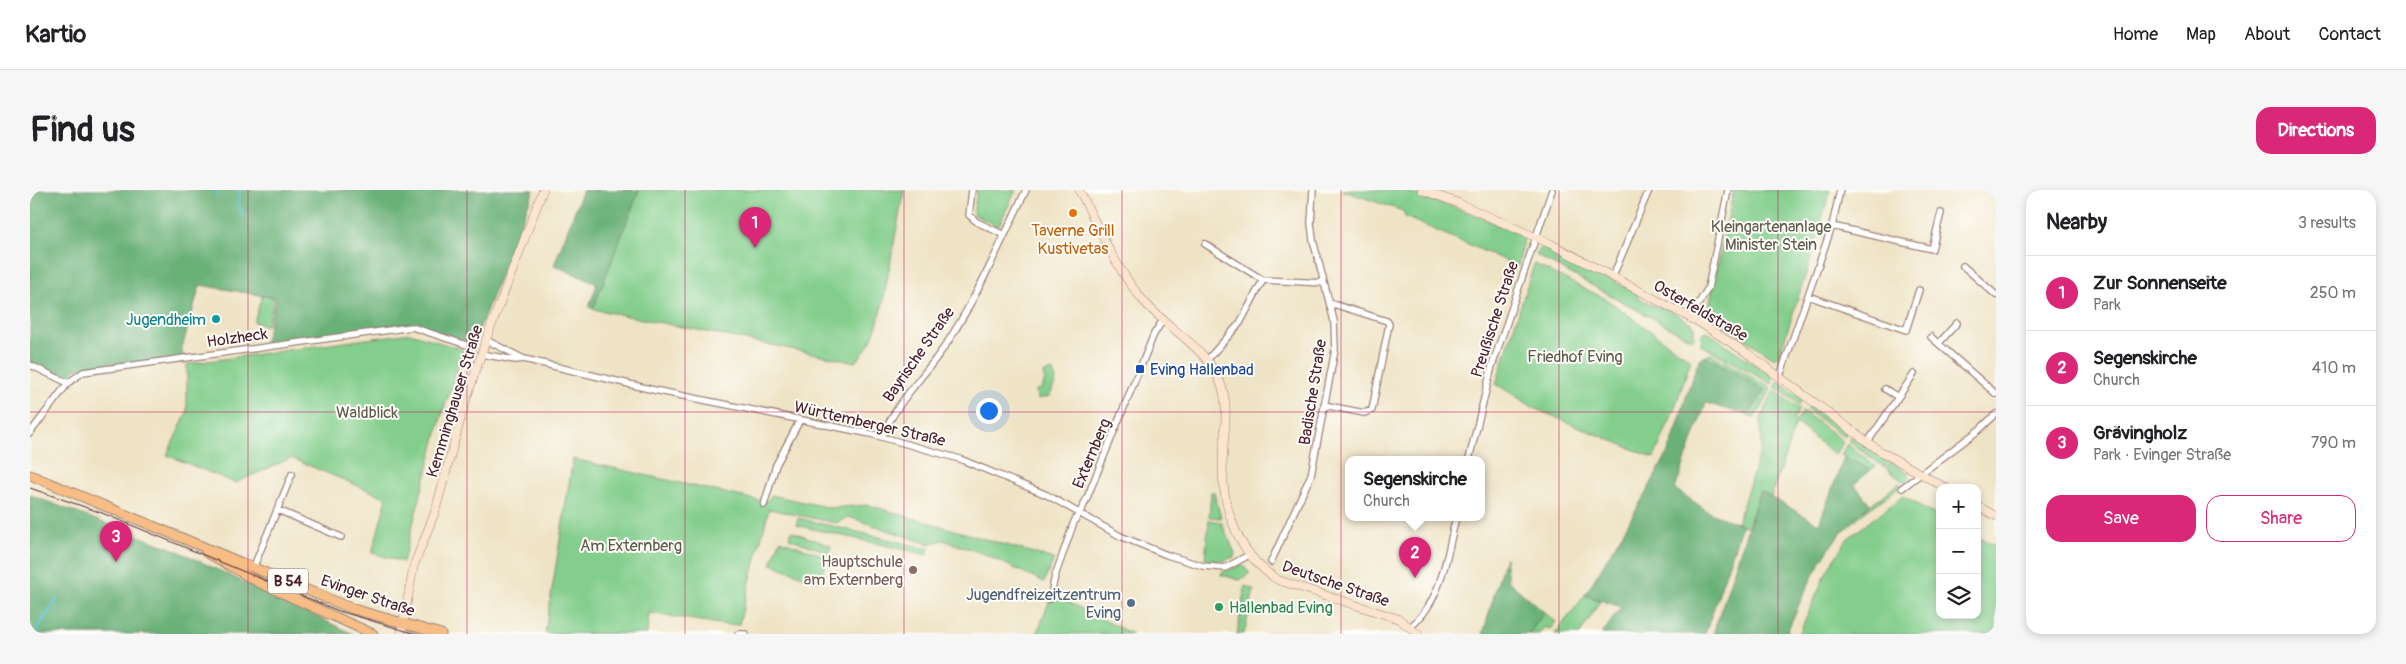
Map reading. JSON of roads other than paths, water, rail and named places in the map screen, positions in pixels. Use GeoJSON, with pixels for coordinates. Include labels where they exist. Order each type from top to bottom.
{"type":"FeatureCollection","features":[{"type":"Feature","properties":{"kind":"main road","name":"Evinger Straße"},"geometry":{"type":"LineString","coordinates":[[30,475],[254,566],[353,609],[441,634]]}},
{"type":"Feature","properties":{"kind":"main road","name":"Evinger Straße"},"geometry":{"type":"LineString","coordinates":[[175,535],[260,583],[373,634]]}},
{"type":"Feature","properties":{"kind":"street","name":"Kemminghauser Straße"},"geometry":{"type":"LineString","coordinates":[[401,634],[414,565],[435,512],[464,403],[543,190]]}},
{"type":"Feature","properties":{"kind":"street"},"geometry":{"type":"LineString","coordinates":[[972,190],[969,215],[977,222],[1004,235]]}},
{"type":"Feature","properties":{"kind":"street","name":"Bayrische Straße"},"geometry":{"type":"LineString","coordinates":[[882,437],[890,417],[948,341],[964,314],[1026,190]]}},
{"type":"Feature","properties":{"kind":"street","name":"Deutsche Straße"},"geometry":{"type":"LineString","coordinates":[[1079,190],[1132,286],[1163,320],[1192,343],[1208,359],[1219,379],[1225,401],[1223,470],[1228,511],[1238,536],[1249,555],[1264,570],[1292,587],[1377,611],[1398,619],[1418,634]]}},
{"type":"Feature","properties":{"kind":"street","name":"Badische Straße"},"geometry":{"type":"LineString","coordinates":[[1271,562],[1311,475],[1336,335],[1330,303],[1313,240],[1311,215],[1313,190]]}},
{"type":"Feature","properties":{"kind":"street","name":"Osterfeldstraße"},"geometry":{"type":"LineString","coordinates":[[1422,190],[1536,236],[1690,318],[1730,341],[1780,376],[1867,442],[1938,484]]}},
{"type":"Feature","properties":{"kind":"street","name":"Preußische Straße"},"geometry":{"type":"LineString","coordinates":[[1470,456],[1492,366],[1552,190]]}},
{"type":"Feature","properties":{"kind":"street"},"geometry":{"type":"LineString","coordinates":[[1612,276],[1649,190]]}},
{"type":"Feature","properties":{"kind":"street"},"geometry":{"type":"LineString","coordinates":[[1690,318],[1708,288],[1728,190]]}},
{"type":"Feature","properties":{"kind":"street"},"geometry":{"type":"LineString","coordinates":[[1780,376],[1832,226],[1840,190]]}},
{"type":"Feature","properties":{"kind":"street"},"geometry":{"type":"LineString","coordinates":[[1832,226],[1932,249],[1941,213]]}},
{"type":"Feature","properties":{"kind":"street"},"geometry":{"type":"LineString","coordinates":[[1205,244],[1263,280],[1324,283]]}},
{"type":"Feature","properties":{"kind":"street"},"geometry":{"type":"LineString","coordinates":[[1964,266],[1996,294]]}},
{"type":"Feature","properties":{"kind":"street"},"geometry":{"type":"LineString","coordinates":[[1208,359],[1240,324],[1263,280]]}},
{"type":"Feature","properties":{"kind":"street"},"geometry":{"type":"LineString","coordinates":[[1808,296],[1906,330],[1919,290]]}},
{"type":"Feature","properties":{"kind":"street"},"geometry":{"type":"LineString","coordinates":[[1324,405],[1364,413],[1372,410],[1389,330],[1387,321],[1330,303]]}},
{"type":"Feature","properties":{"kind":"street","name":"Externberg"},"geometry":{"type":"LineString","coordinates":[[1050,599],[1058,568],[1074,522],[1080,513],[1154,334],[1163,320]]}},
{"type":"Feature","properties":{"kind":"street"},"geometry":{"type":"LineString","coordinates":[[1939,343],[1957,323]]}},
{"type":"Feature","properties":{"kind":"street","name":"Holzheck"},"geometry":{"type":"LineString","coordinates":[[30,433],[68,384],[83,372],[90,370],[412,327],[473,347]]}},
{"type":"Feature","properties":{"kind":"street"},"geometry":{"type":"LineString","coordinates":[[1931,337],[1996,394]]}},
{"type":"Feature","properties":{"kind":"street","name":"Württemberger Straße"},"geometry":{"type":"LineString","coordinates":[[486,340],[524,359],[597,377],[882,437],[960,459],[1018,482],[1080,513],[1120,536],[1167,555],[1203,566],[1225,568],[1249,555]]}},
{"type":"Feature","properties":{"kind":"street","name":"Württemberger Straße"},"geometry":{"type":"LineString","coordinates":[[481,354],[514,360],[524,359]]}},
{"type":"Feature","properties":{"kind":"street"},"geometry":{"type":"LineString","coordinates":[[30,365],[68,384]]}},
{"type":"Feature","properties":{"kind":"street"},"geometry":{"type":"LineString","coordinates":[[1867,442],[1914,374]]}},
{"type":"Feature","properties":{"kind":"street"},"geometry":{"type":"LineString","coordinates":[[1885,389],[1898,398]]}},
{"type":"Feature","properties":{"kind":"street"},"geometry":{"type":"LineString","coordinates":[[1902,488],[1979,430],[1996,414]]}},
{"type":"Feature","properties":{"kind":"street"},"geometry":{"type":"LineString","coordinates":[[764,505],[776,464],[800,420]]}},
{"type":"Feature","properties":{"kind":"street"},"geometry":{"type":"LineString","coordinates":[[254,566],[292,474]]}},
{"type":"Feature","properties":{"kind":"street"},"geometry":{"type":"LineString","coordinates":[[1981,508],[1996,516]]}},
{"type":"Feature","properties":{"kind":"street"},"geometry":{"type":"LineString","coordinates":[[278,510],[341,537]]}},
{"type":"Feature","properties":{"kind":"street"},"geometry":{"type":"LineString","coordinates":[[1410,627],[1417,621],[1432,600],[1444,566],[1455,521]]}},
{"type":"Feature","properties":{"kind":"street"},"geometry":{"type":"LineString","coordinates":[[738,634],[745,634]]}},
{"type":"Feature","properties":{"kind":"waterway"},"geometry":{"type":"LineString","coordinates":[[216,195],[218,190]]}},
{"type":"Feature","properties":{"kind":"waterway"},"geometry":{"type":"LineString","coordinates":[[240,190],[238,201],[242,216]]}},
{"type":"Feature","properties":{"kind":"waterway"},"geometry":{"type":"LineString","coordinates":[[34,634],[57,599]]}},
{"type":"Feature","properties":{"kind":"tram line"},"geometry":{"type":"LineString","coordinates":[[30,488],[102,513],[339,611],[416,634]]}},
{"type":"Feature","properties":{"kind":"place","name":"Taverne Grill Kustivetas"},"geometry":{"type":"Point","coordinates":[1073,213]}},
{"type":"Feature","properties":{"kind":"place","name":"Zur Sonnenseite"},"geometry":{"type":"Point","coordinates":[755,248]}},
{"type":"Feature","properties":{"kind":"place","name":"Jugendheim"},"geometry":{"type":"Point","coordinates":[216,319]}},
{"type":"Feature","properties":{"kind":"place","name":"Eving Hallenbad"},"geometry":{"type":"Point","coordinates":[1140,369]}},
{"type":"Feature","properties":{"kind":"place","name":"Grävingholz"},"geometry":{"type":"Point","coordinates":[116,562]}},
{"type":"Feature","properties":{"kind":"place","name":"Hauptschule am Externberg"},"geometry":{"type":"Point","coordinates":[913,570]}},
{"type":"Feature","properties":{"kind":"place","name":"Segenskirche"},"geometry":{"type":"Point","coordinates":[1415,578]}},
{"type":"Feature","properties":{"kind":"place","name":"Jugendfreizeitzentrum Eving"},"geometry":{"type":"Point","coordinates":[1131,603]}},
{"type":"Feature","properties":{"kind":"place","name":"Hallenbad Eving"},"geometry":{"type":"Point","coordinates":[1219,607]}},
{"type":"Feature","properties":{"kind":"park label","name":"Kleingartenanlage Minister Stein"},"geometry":{"type":"Point","coordinates":[1771,235]}},
{"type":"Feature","properties":{"kind":"park label","name":"Friedhof Eving"},"geometry":{"type":"Point","coordinates":[1575,356]}},
{"type":"Feature","properties":{"kind":"park label","name":"Waldblick"},"geometry":{"type":"Point","coordinates":[367,412]}},
{"type":"Feature","properties":{"kind":"park label","name":"Am Externberg"},"geometry":{"type":"Point","coordinates":[631,545]}}]}
